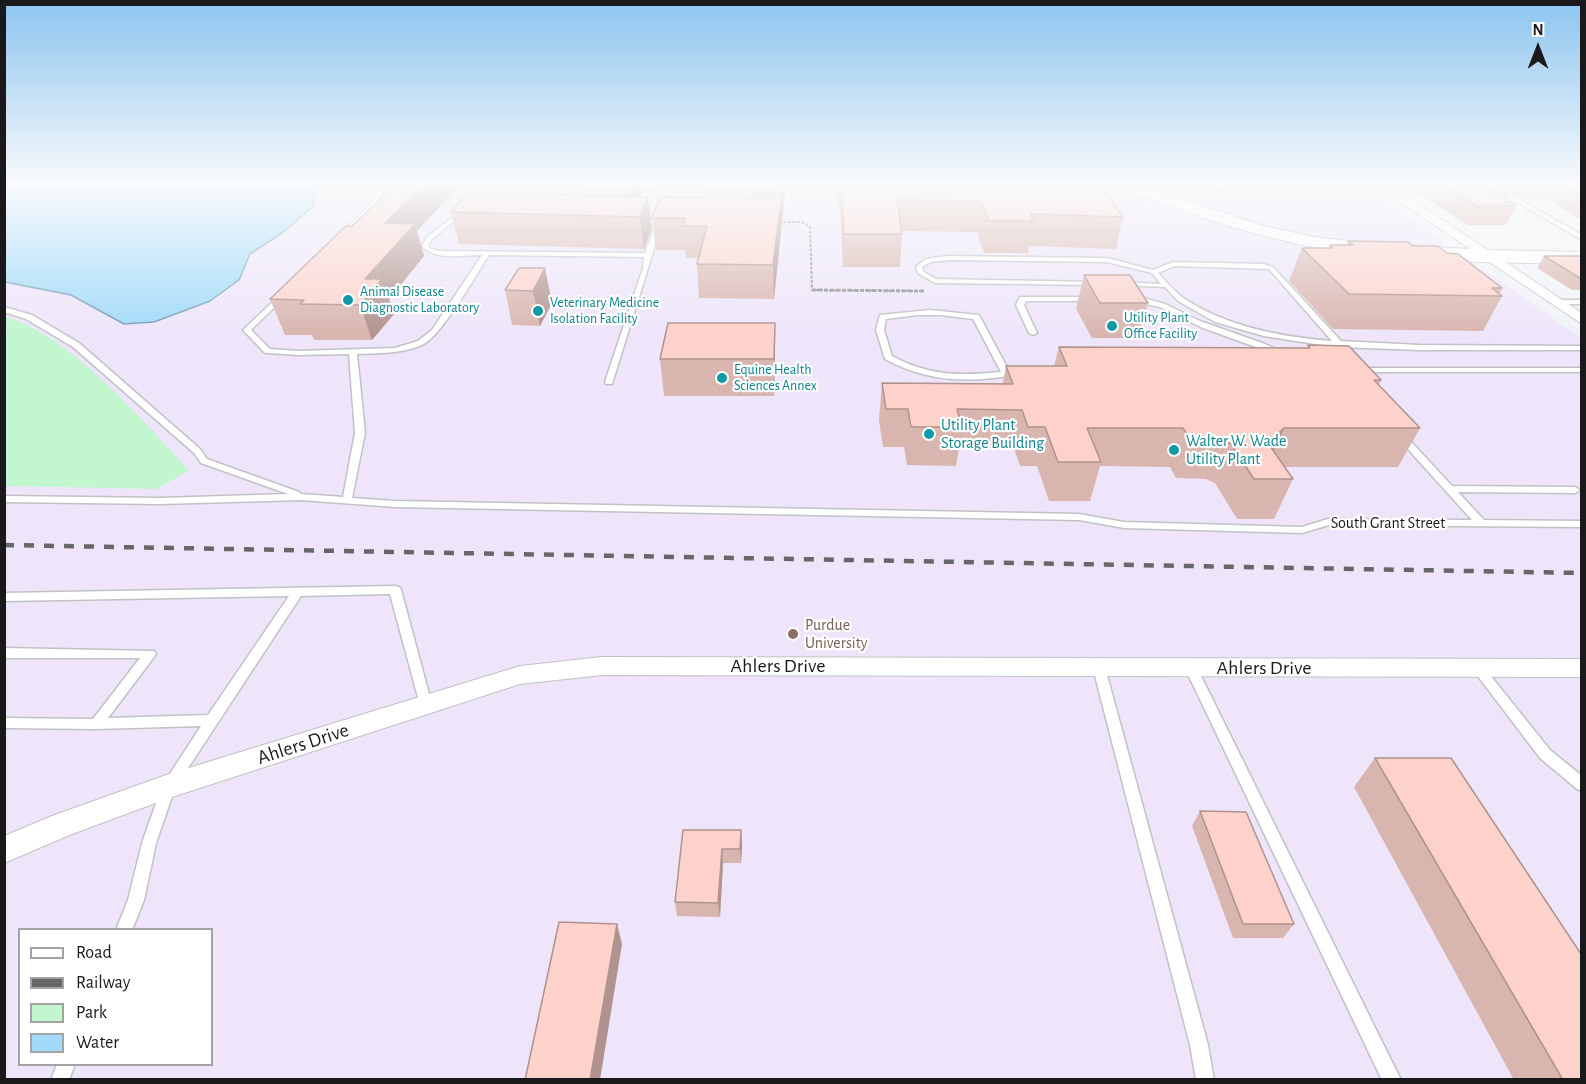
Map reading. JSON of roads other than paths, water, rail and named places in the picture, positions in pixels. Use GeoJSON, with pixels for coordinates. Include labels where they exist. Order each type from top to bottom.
{"type":"FeatureCollection","features":[{"type":"Feature","properties":{"kind":"main road"},"geometry":{"type":"LineString","coordinates":[[1252,234],[1303,246],[1398,258],[1459,260],[1487,256]]}},
{"type":"Feature","properties":{"kind":"main road"},"geometry":{"type":"LineString","coordinates":[[1276,234],[1314,242],[1366,249],[1487,256],[1581,258]]}},
{"type":"Feature","properties":{"kind":"street"},"geometry":{"type":"LineString","coordinates":[[1454,234],[1581,320]]}},
{"type":"Feature","properties":{"kind":"street","name":"Ahlers Drive"},"geometry":{"type":"LineString","coordinates":[[4,850],[62,825],[169,786],[520,675],[602,666],[1581,668]]}},
{"type":"Feature","properties":{"kind":"lane"},"geometry":{"type":"LineString","coordinates":[[338,239],[344,234]]}},
{"type":"Feature","properties":{"kind":"lane"},"geometry":{"type":"LineString","coordinates":[[435,234],[425,246],[429,250],[440,253],[648,255]]}},
{"type":"Feature","properties":{"kind":"lane"},"geometry":{"type":"LineString","coordinates":[[609,382],[655,234]]}},
{"type":"Feature","properties":{"kind":"lane"},"geometry":{"type":"LineString","coordinates":[[290,287],[247,330],[263,348],[273,352],[395,350],[421,343],[435,332],[487,254]]}},
{"type":"Feature","properties":{"kind":"lane"},"geometry":{"type":"LineString","coordinates":[[1162,286],[934,281],[921,273],[919,267],[921,263],[948,258],[1107,260],[1154,272],[1173,264],[1264,266],[1271,268],[1340,345]]}},
{"type":"Feature","properties":{"kind":"lane"},"geometry":{"type":"LineString","coordinates":[[1154,272],[1162,286],[1209,316],[1267,334],[1340,345],[1581,348]]}},
{"type":"Feature","properties":{"kind":"lane"},"geometry":{"type":"LineString","coordinates":[[1033,333],[1020,305],[1023,299],[1104,299]]}},
{"type":"Feature","properties":{"kind":"lane"},"geometry":{"type":"LineString","coordinates":[[1126,299],[1149,299],[1165,304],[1181,316],[1259,343],[1293,359]]}},
{"type":"Feature","properties":{"kind":"lane"},"geometry":{"type":"LineString","coordinates":[[1554,302],[1581,302]]}},
{"type":"Feature","properties":{"kind":"lane"},"geometry":{"type":"LineString","coordinates":[[4,309],[29,317],[76,345],[197,451],[204,461],[302,497]]}},
{"type":"Feature","properties":{"kind":"lane"},"geometry":{"type":"LineString","coordinates":[[1006,373],[976,317],[948,312],[912,311],[883,317],[880,330],[888,357],[906,369],[941,377],[985,376],[1030,371]]}},
{"type":"Feature","properties":{"kind":"lane"},"geometry":{"type":"LineString","coordinates":[[1259,343],[1267,334]]}},
{"type":"Feature","properties":{"kind":"lane"},"geometry":{"type":"LineString","coordinates":[[347,500],[360,433],[353,351]]}},
{"type":"Feature","properties":{"kind":"lane"},"geometry":{"type":"LineString","coordinates":[[1353,370],[1581,370]]}},
{"type":"Feature","properties":{"kind":"lane"},"geometry":{"type":"LineString","coordinates":[[1396,430],[1481,523]]}},
{"type":"Feature","properties":{"kind":"lane"},"geometry":{"type":"LineString","coordinates":[[1450,489],[1575,490]]}},
{"type":"Feature","properties":{"kind":"lane"},"geometry":{"type":"LineString","coordinates":[[4,499],[162,501],[302,497]]}},
{"type":"Feature","properties":{"kind":"lane","name":"South Grant Street"},"geometry":{"type":"LineString","coordinates":[[302,497],[395,504],[1079,518],[1124,525],[1302,530],[1328,522],[1581,524]]}},
{"type":"Feature","properties":{"kind":"lane"},"geometry":{"type":"LineString","coordinates":[[4,597],[395,590],[426,705]]}},
{"type":"Feature","properties":{"kind":"lane"},"geometry":{"type":"LineString","coordinates":[[125,928],[136,900],[149,843],[169,786],[298,592]]}},
{"type":"Feature","properties":{"kind":"lane"},"geometry":{"type":"LineString","coordinates":[[4,653],[150,654],[96,724]]}},
{"type":"Feature","properties":{"kind":"lane"},"geometry":{"type":"LineString","coordinates":[[1099,668],[1199,1045],[1205,1080]]}},
{"type":"Feature","properties":{"kind":"lane"},"geometry":{"type":"LineString","coordinates":[[1191,668],[1392,1080]]}},
{"type":"Feature","properties":{"kind":"lane"},"geometry":{"type":"LineString","coordinates":[[1478,668],[1545,754],[1581,785]]}},
{"type":"Feature","properties":{"kind":"lane"},"geometry":{"type":"LineString","coordinates":[[4,723],[96,724],[212,720]]}},
{"type":"Feature","properties":{"kind":"lane"},"geometry":{"type":"LineString","coordinates":[[60,1080],[66,1066]]}},
{"type":"Feature","properties":{"kind":"water"},"geometry":{"type":"Polygon","coordinates":[[[5,234],[281,234],[250,254],[239,280],[210,301],[154,322],[124,324],[71,295],[5,282],[5,234]]]}},
{"type":"Feature","properties":{"kind":"railway"},"geometry":{"type":"LineString","coordinates":[[4,545],[1582,573]]}},
{"type":"Feature","properties":{"kind":"place","name":"Animal Disease Diagnostic Laboratory"},"geometry":{"type":"Point","coordinates":[348,300]}},
{"type":"Feature","properties":{"kind":"place","name":"Veterinary Medicine Isolation Facility"},"geometry":{"type":"Point","coordinates":[538,311]}},
{"type":"Feature","properties":{"kind":"place","name":"Utility Plant Office Facility"},"geometry":{"type":"Point","coordinates":[1112,326]}},
{"type":"Feature","properties":{"kind":"place","name":"Equine Health Sciences Annex"},"geometry":{"type":"Point","coordinates":[722,378]}},
{"type":"Feature","properties":{"kind":"place","name":"Utility Plant Storage Building"},"geometry":{"type":"Point","coordinates":[929,434]}},
{"type":"Feature","properties":{"kind":"place","name":"Walter W. Wade Utility Plant"},"geometry":{"type":"Point","coordinates":[1174,450]}},
{"type":"Feature","properties":{"kind":"place","name":"Purdue University"},"geometry":{"type":"Point","coordinates":[793,634]}}]}
